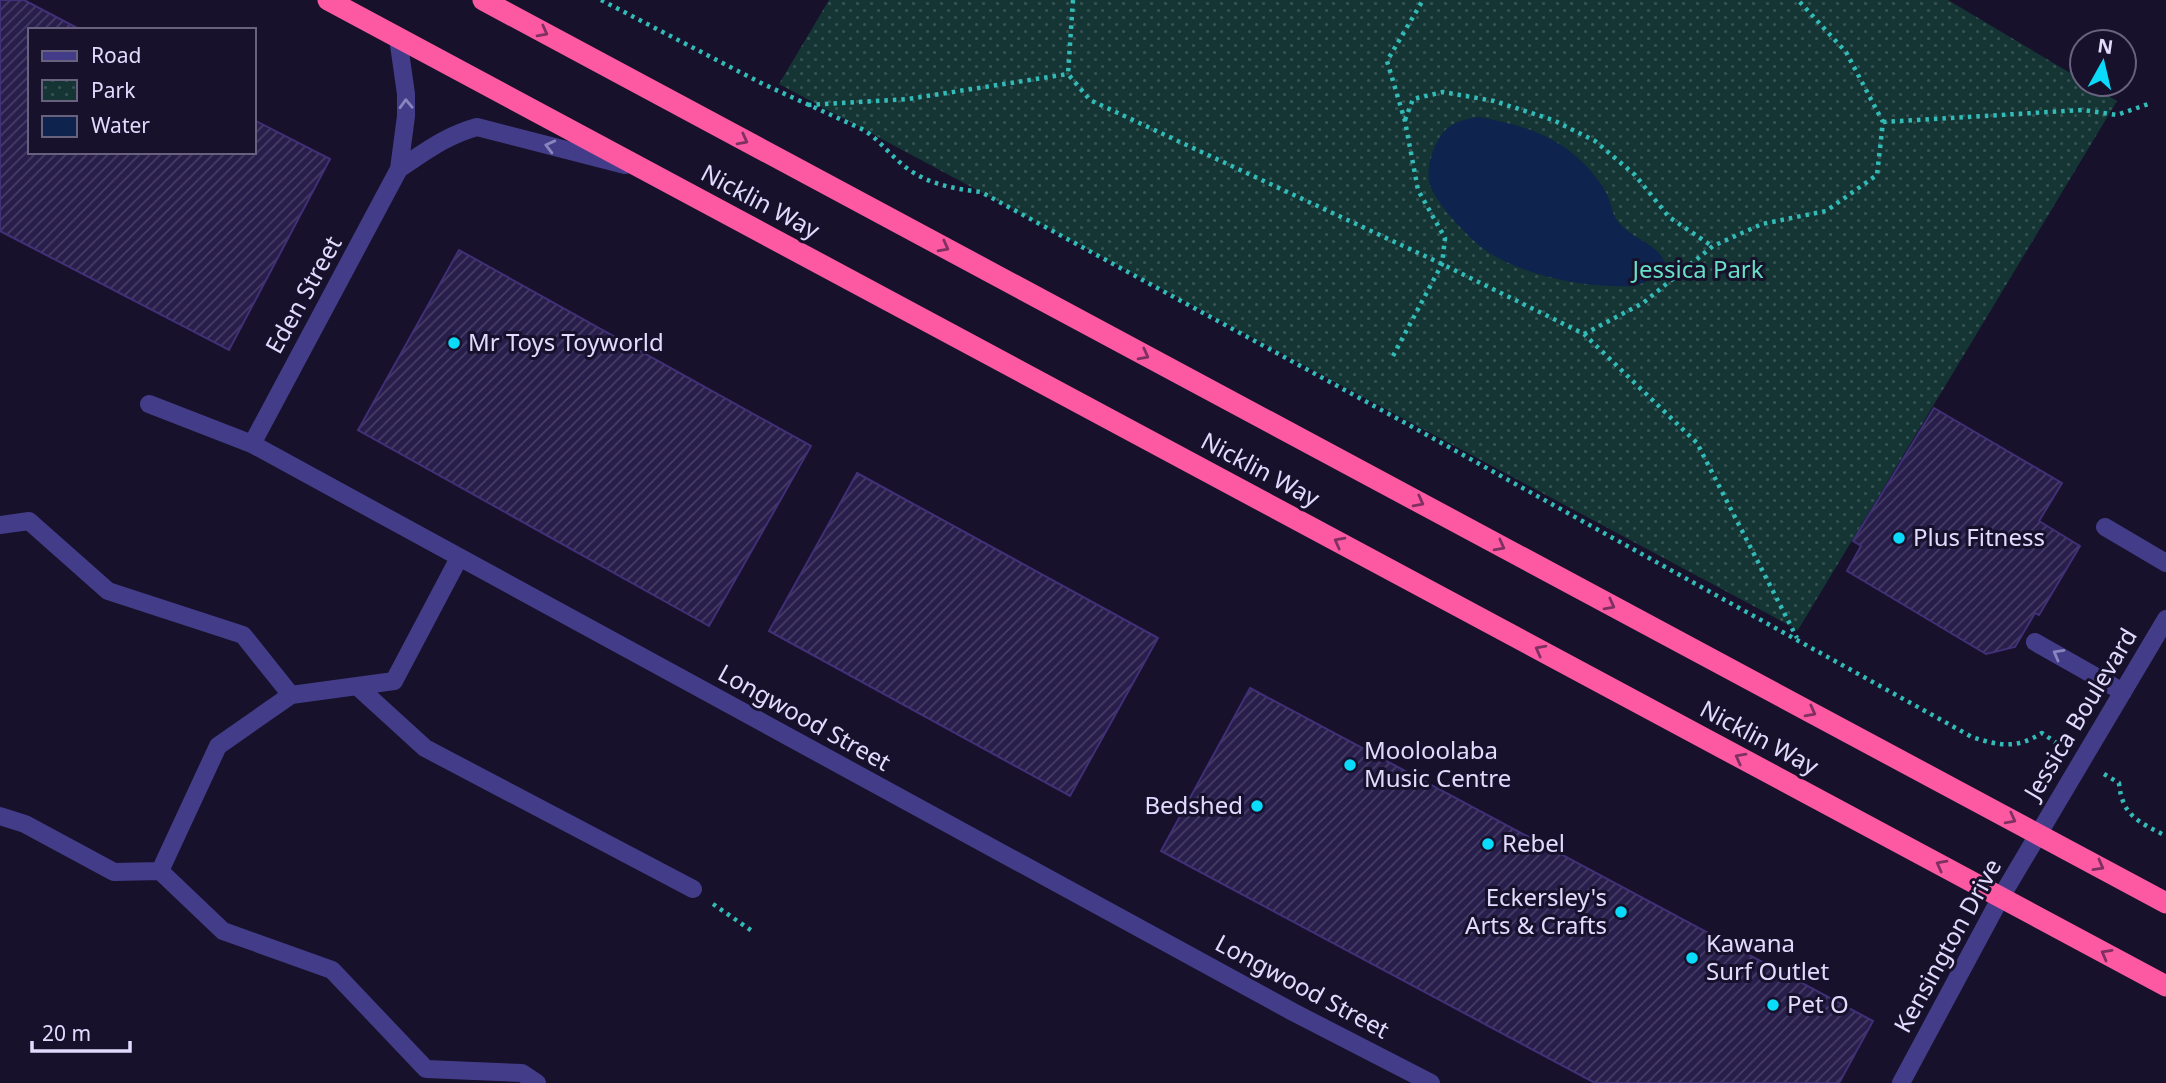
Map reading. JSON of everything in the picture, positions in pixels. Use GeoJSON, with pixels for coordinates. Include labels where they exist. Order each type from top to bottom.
{"type":"FeatureCollection","features":[{"type":"Feature","properties":{"kind":"highway","name":"Nicklin Way"},"geometry":{"type":"LineString","coordinates":[[328,0],[2166,986]]}},
{"type":"Feature","properties":{"kind":"highway","name":"Nicklin Way"},"geometry":{"type":"LineString","coordinates":[[492,2],[2166,902]]}},
{"type":"Feature","properties":{"kind":"street","name":"Eden Street"},"geometry":{"type":"LineString","coordinates":[[252,444],[399,169],[406,94],[398,38]]}},
{"type":"Feature","properties":{"kind":"street","name":"Eden Street"},"geometry":{"type":"LineString","coordinates":[[399,169],[439,141],[477,127],[640,169]]}},
{"type":"Feature","properties":{"kind":"street","name":"Longwood Street"},"geometry":{"type":"LineString","coordinates":[[149,404],[252,444],[1293,1012],[1431,1083]]}},
{"type":"Feature","properties":{"kind":"street"},"geometry":{"type":"LineString","coordinates":[[0,525],[29,521],[108,591],[243,635],[290,695]]}},
{"type":"Feature","properties":{"kind":"street"},"geometry":{"type":"LineString","coordinates":[[2105,527],[2166,563]]}},
{"type":"Feature","properties":{"kind":"street"},"geometry":{"type":"LineString","coordinates":[[160,871],[218,746],[290,695],[394,681],[459,558]]}},
{"type":"Feature","properties":{"kind":"street","name":"Jessica Boulevard"},"geometry":{"type":"LineString","coordinates":[[2039,834],[2166,619]]}},
{"type":"Feature","properties":{"kind":"street"},"geometry":{"type":"LineString","coordinates":[[2035,642],[2123,692]]}},
{"type":"Feature","properties":{"kind":"street"},"geometry":{"type":"LineString","coordinates":[[357,686],[425,748],[693,889]]}},
{"type":"Feature","properties":{"kind":"street"},"geometry":{"type":"LineString","coordinates":[[0,816],[25,824],[114,872],[160,871],[223,931],[332,970],[426,1069],[522,1073],[537,1083]]}},
{"type":"Feature","properties":{"kind":"street","name":"Kensington Drive"},"geometry":{"type":"LineString","coordinates":[[1901,1083],[2001,897],[2039,834]]}},
{"type":"Feature","properties":{"kind":"path"},"geometry":{"type":"LineString","coordinates":[[601,0],[807,105],[864,130],[880,140],[909,170],[948,187],[981,192],[1972,737],[1993,744],[2013,745],[2042,733],[2051,740]]}},
{"type":"Feature","properties":{"kind":"path"},"geometry":{"type":"LineString","coordinates":[[1073,0],[1068,74],[1090,100],[1442,264],[1584,334],[1697,443],[1798,640]]}},
{"type":"Feature","properties":{"kind":"path"},"geometry":{"type":"LineString","coordinates":[[1393,356],[1442,264],[1445,238],[1418,190],[1405,121],[1387,61],[1423,0]]}},
{"type":"Feature","properties":{"kind":"path"},"geometry":{"type":"LineString","coordinates":[[1584,334],[1643,303],[1713,246],[1762,225],[1826,211],[1877,175],[1883,122],[1846,52],[1798,0]]}},
{"type":"Feature","properties":{"kind":"path"},"geometry":{"type":"LineString","coordinates":[[807,105],[908,99],[1068,74]]}},
{"type":"Feature","properties":{"kind":"path"},"geometry":{"type":"LineString","coordinates":[[1405,121],[1413,99],[1443,92],[1494,101],[1553,120],[1595,141],[1634,175],[1669,217],[1713,246]]}},
{"type":"Feature","properties":{"kind":"path"},"geometry":{"type":"LineString","coordinates":[[1883,122],[2083,110],[2117,114],[2151,103]]}},
{"type":"Feature","properties":{"kind":"path"},"geometry":{"type":"LineString","coordinates":[[2106,775],[2119,783],[2120,797],[2127,810],[2138,821],[2166,836]]}},
{"type":"Feature","properties":{"kind":"path"},"geometry":{"type":"LineString","coordinates":[[693,889],[752,931]]}},
{"type":"Feature","properties":{"kind":"green space","name":"Jessica Park"},"geometry":{"type":"Polygon","coordinates":[[[829,0],[1948,0],[2068,72],[2068,98],[2112,98],[2117,101],[1798,630],[779,84],[829,0]]]}},
{"type":"Feature","properties":{"kind":"water"},"geometry":{"type":"Polygon","coordinates":[[[1478,117],[1516,125],[1564,147],[1592,172],[1604,189],[1619,223],[1654,248],[1667,265],[1641,284],[1599,285],[1535,273],[1483,249],[1438,200],[1428,177],[1431,157],[1441,135],[1456,123],[1478,117]]]}},
{"type":"Feature","properties":{"kind":"building"},"geometry":{"type":"Polygon","coordinates":[[[0,0],[24,0],[77,28],[28,28],[28,154],[256,154],[256,121],[330,159],[229,350],[0,231],[0,0]]]}},
{"type":"Feature","properties":{"kind":"building"},"geometry":{"type":"Polygon","coordinates":[[[459,250],[811,446],[709,626],[358,430],[459,250]]]}},
{"type":"Feature","properties":{"kind":"building"},"geometry":{"type":"Polygon","coordinates":[[[1934,408],[2062,483],[2039,521],[2080,546],[2039,615],[2035,613],[2015,647],[1986,654],[1847,571],[1861,546],[1853,541],[1934,408]]]}},
{"type":"Feature","properties":{"kind":"building"},"geometry":{"type":"Polygon","coordinates":[[[857,473],[1158,638],[1070,796],[769,631],[857,473]]]}},
{"type":"Feature","properties":{"kind":"building"},"geometry":{"type":"Polygon","coordinates":[[[1250,688],[1873,1021],[1839,1083],[1595,1083],[1161,851],[1250,688]]]}},
{"type":"Feature","properties":{"kind":"place","name":"Mr Toys Toyworld"},"geometry":{"type":"Point","coordinates":[454,343]}},
{"type":"Feature","properties":{"kind":"place","name":"Plus Fitness"},"geometry":{"type":"Point","coordinates":[1899,538]}},
{"type":"Feature","properties":{"kind":"place","name":"Mooloolaba Music Centre"},"geometry":{"type":"Point","coordinates":[1350,765]}},
{"type":"Feature","properties":{"kind":"place","name":"Bedshed"},"geometry":{"type":"Point","coordinates":[1257,806]}},
{"type":"Feature","properties":{"kind":"place","name":"Rebel"},"geometry":{"type":"Point","coordinates":[1488,844]}},
{"type":"Feature","properties":{"kind":"place","name":"Eckersley's Arts & Crafts"},"geometry":{"type":"Point","coordinates":[1621,912]}},
{"type":"Feature","properties":{"kind":"place","name":"Kawana Surf Outlet"},"geometry":{"type":"Point","coordinates":[1692,958]}},
{"type":"Feature","properties":{"kind":"place","name":"Pet O"},"geometry":{"type":"Point","coordinates":[1773,1005]}}]}
